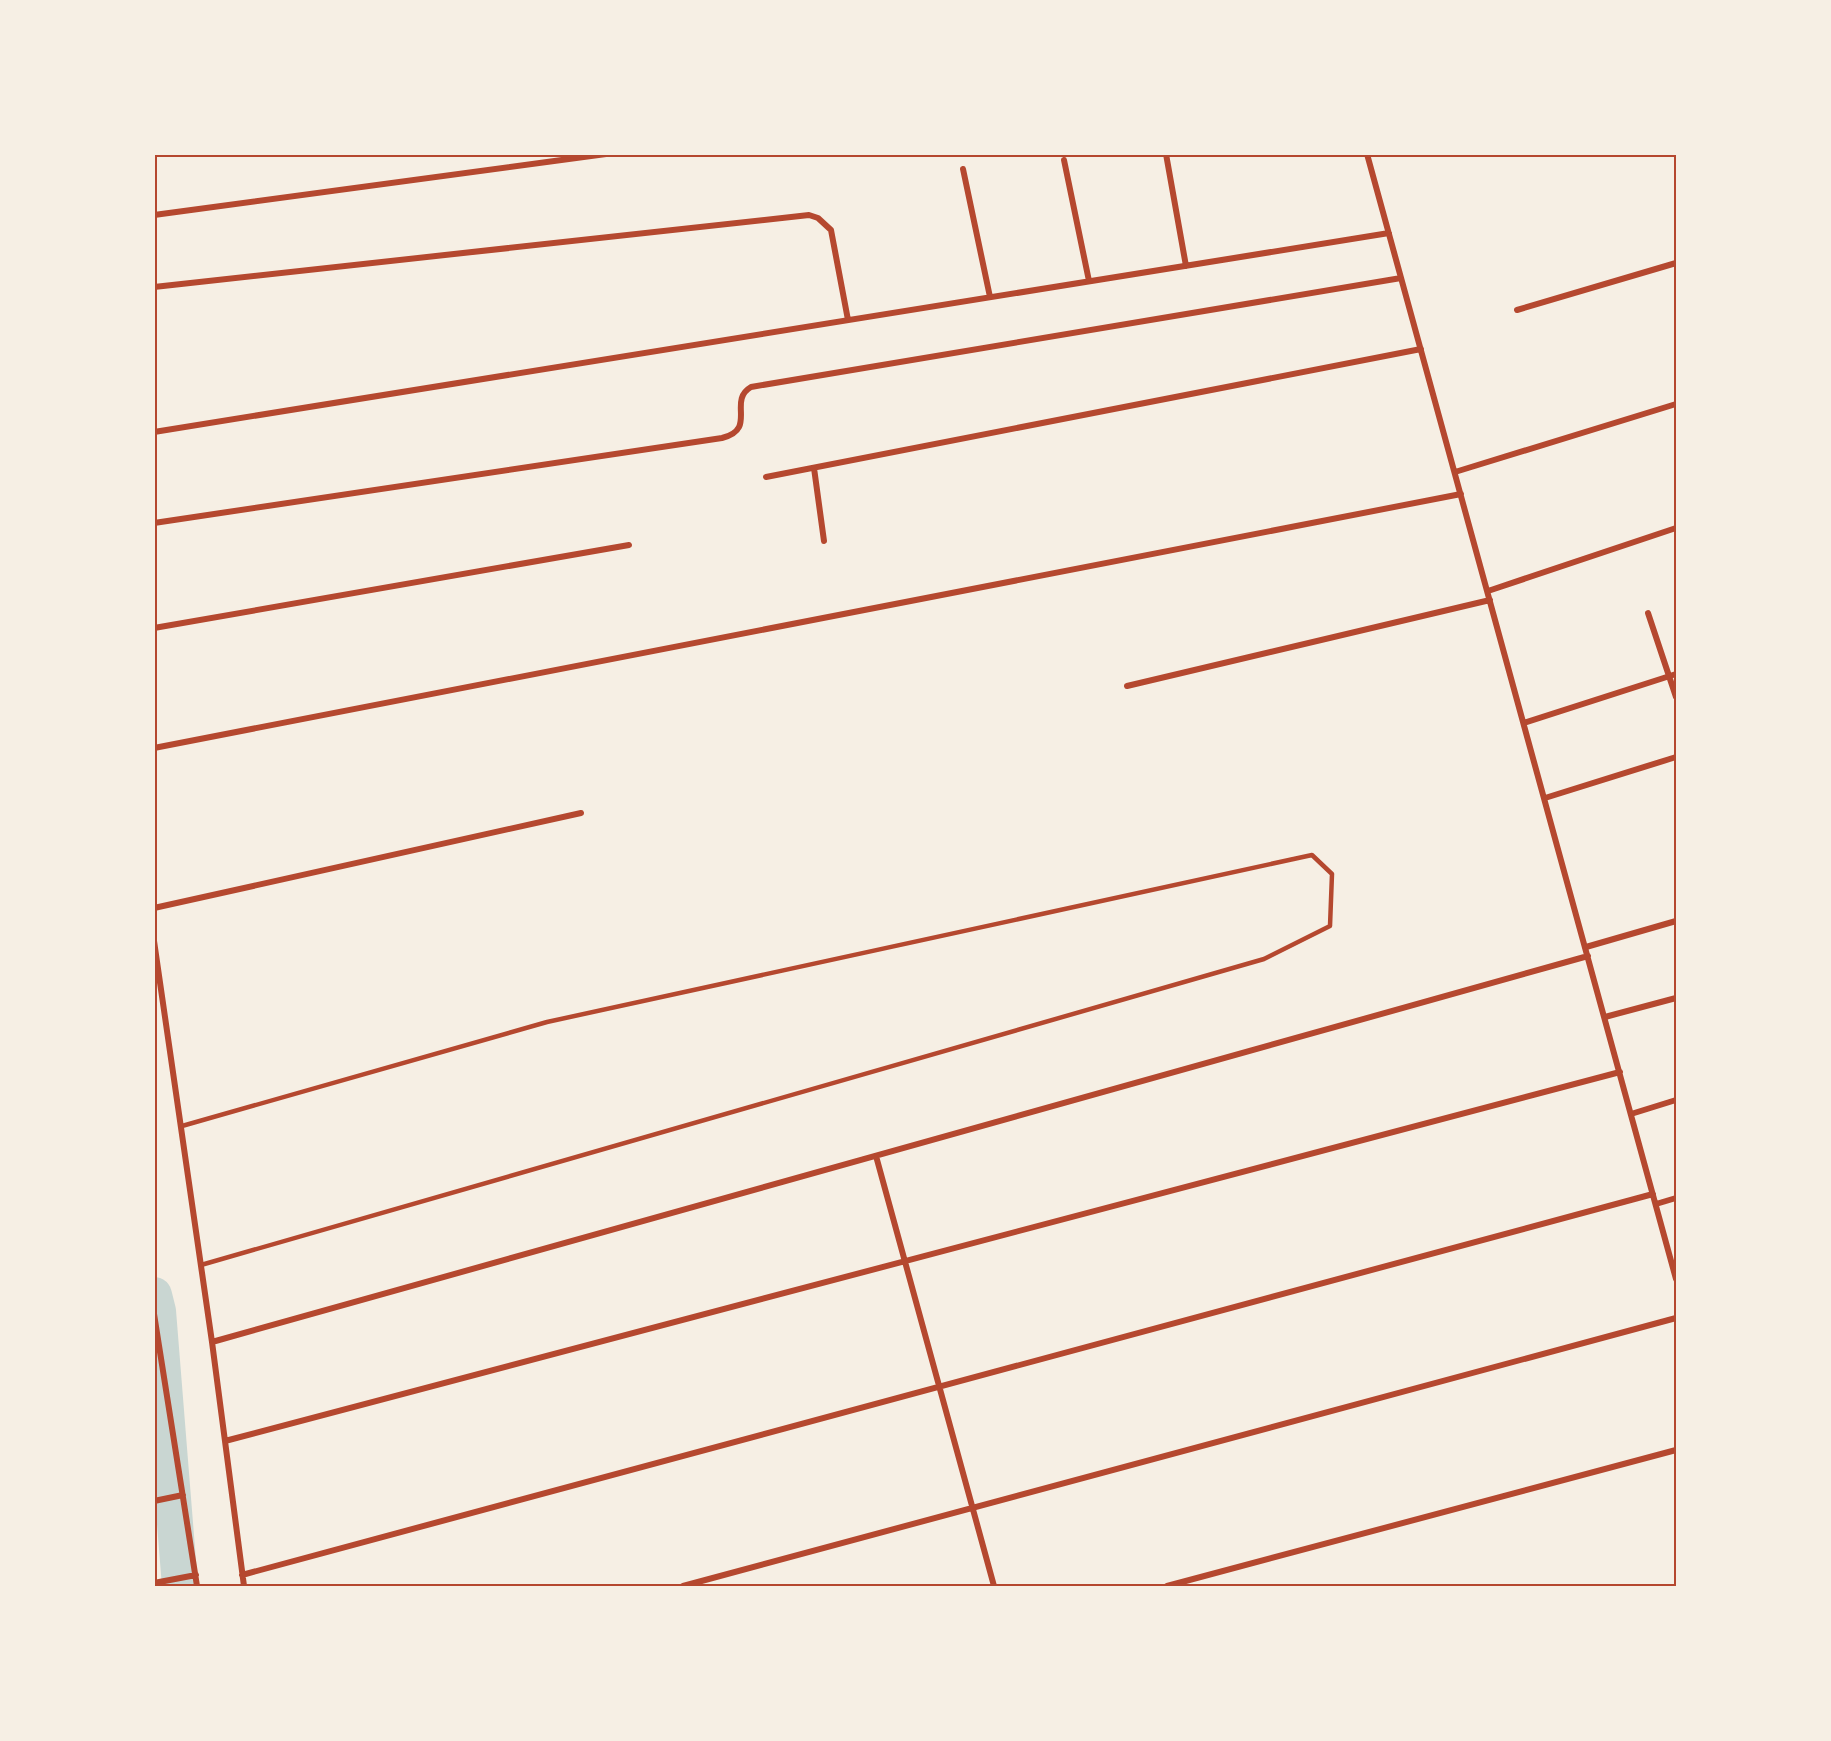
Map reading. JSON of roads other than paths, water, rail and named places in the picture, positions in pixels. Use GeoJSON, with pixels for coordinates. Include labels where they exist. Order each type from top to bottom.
{"type":"FeatureCollection","features":[{"type":"Feature","properties":{"kind":"street"},"geometry":{"type":"LineString","coordinates":[[154,215],[606,154]]}},
{"type":"Feature","properties":{"kind":"street"},"geometry":{"type":"LineString","coordinates":[[1166,154],[1185,266]]}},
{"type":"Feature","properties":{"kind":"street"},"geometry":{"type":"LineString","coordinates":[[1367,154],[1677,1279]]}},
{"type":"Feature","properties":{"kind":"street"},"geometry":{"type":"LineString","coordinates":[[1064,160],[1089,281]]}},
{"type":"Feature","properties":{"kind":"street"},"geometry":{"type":"LineString","coordinates":[[963,170],[990,297]]}},
{"type":"Feature","properties":{"kind":"street"},"geometry":{"type":"LineString","coordinates":[[154,287],[809,215],[818,218],[831,230],[848,320]]}},
{"type":"Feature","properties":{"kind":"street"},"geometry":{"type":"LineString","coordinates":[[154,432],[1389,233]]}},
{"type":"Feature","properties":{"kind":"street"},"geometry":{"type":"LineString","coordinates":[[1517,310],[1677,263]]}},
{"type":"Feature","properties":{"kind":"street"},"geometry":{"type":"LineString","coordinates":[[154,523],[722,438],[735,433],[739,428],[742,422],[741,399],[746,390],[751,387],[1401,278]]}},
{"type":"Feature","properties":{"kind":"street"},"geometry":{"type":"LineString","coordinates":[[766,477],[1421,349]]}},
{"type":"Feature","properties":{"kind":"street"},"geometry":{"type":"LineString","coordinates":[[1455,472],[1677,404]]}},
{"type":"Feature","properties":{"kind":"street"},"geometry":{"type":"LineString","coordinates":[[814,468],[824,541]]}},
{"type":"Feature","properties":{"kind":"street"},"geometry":{"type":"LineString","coordinates":[[154,748],[1461,494]]}},
{"type":"Feature","properties":{"kind":"street"},"geometry":{"type":"LineString","coordinates":[[1488,591],[1677,528]]}},
{"type":"Feature","properties":{"kind":"street"},"geometry":{"type":"LineString","coordinates":[[154,628],[628,545]]}},
{"type":"Feature","properties":{"kind":"street"},"geometry":{"type":"LineString","coordinates":[[1127,686],[1490,600]]}},
{"type":"Feature","properties":{"kind":"street"},"geometry":{"type":"LineString","coordinates":[[1648,613],[1673,675],[1677,697]]}},
{"type":"Feature","properties":{"kind":"street"},"geometry":{"type":"LineString","coordinates":[[1524,723],[1673,675]]}},
{"type":"Feature","properties":{"kind":"street"},"geometry":{"type":"LineString","coordinates":[[1545,798],[1677,757]]}},
{"type":"Feature","properties":{"kind":"street"},"geometry":{"type":"LineString","coordinates":[[154,908],[581,813]]}},
{"type":"Feature","properties":{"kind":"street"},"geometry":{"type":"LineString","coordinates":[[1586,947],[1677,921]]}},
{"type":"Feature","properties":{"kind":"street"},"geometry":{"type":"LineString","coordinates":[[154,941],[182,1126],[244,1587]]}},
{"type":"Feature","properties":{"kind":"street"},"geometry":{"type":"LineString","coordinates":[[212,1342],[1588,956]]}},
{"type":"Feature","properties":{"kind":"street"},"geometry":{"type":"LineString","coordinates":[[1605,1017],[1677,998]]}},
{"type":"Feature","properties":{"kind":"street"},"geometry":{"type":"LineString","coordinates":[[225,1442],[1620,1072]]}},
{"type":"Feature","properties":{"kind":"street"},"geometry":{"type":"LineString","coordinates":[[1631,1114],[1677,1100]]}},
{"type":"Feature","properties":{"kind":"street"},"geometry":{"type":"LineString","coordinates":[[876,1156],[994,1587]]}},
{"type":"Feature","properties":{"kind":"street"},"geometry":{"type":"LineString","coordinates":[[242,1575],[1653,1194]]}},
{"type":"Feature","properties":{"kind":"street"},"geometry":{"type":"LineString","coordinates":[[1656,1204],[1677,1198]]}},
{"type":"Feature","properties":{"kind":"street"},"geometry":{"type":"LineString","coordinates":[[154,1314],[158,1353],[197,1587]]}},
{"type":"Feature","properties":{"kind":"street"},"geometry":{"type":"LineString","coordinates":[[683,1587],[1677,1318]]}},
{"type":"Feature","properties":{"kind":"street"},"geometry":{"type":"LineString","coordinates":[[1167,1587],[1677,1450]]}},
{"type":"Feature","properties":{"kind":"street"},"geometry":{"type":"LineString","coordinates":[[154,1501],[183,1495]]}},
{"type":"Feature","properties":{"kind":"street"},"geometry":{"type":"LineString","coordinates":[[154,1583],[196,1575]]}},
{"type":"Feature","properties":{"kind":"lane"},"geometry":{"type":"LineString","coordinates":[[182,1126],[582,1014],[1312,855],[1332,873],[1330,926],[1264,959],[201,1265]]}},
{"type":"Feature","properties":{"kind":"waterway"},"geometry":{"type":"LineString","coordinates":[[154,1295],[158,1311],[180,1586]]}}]}
